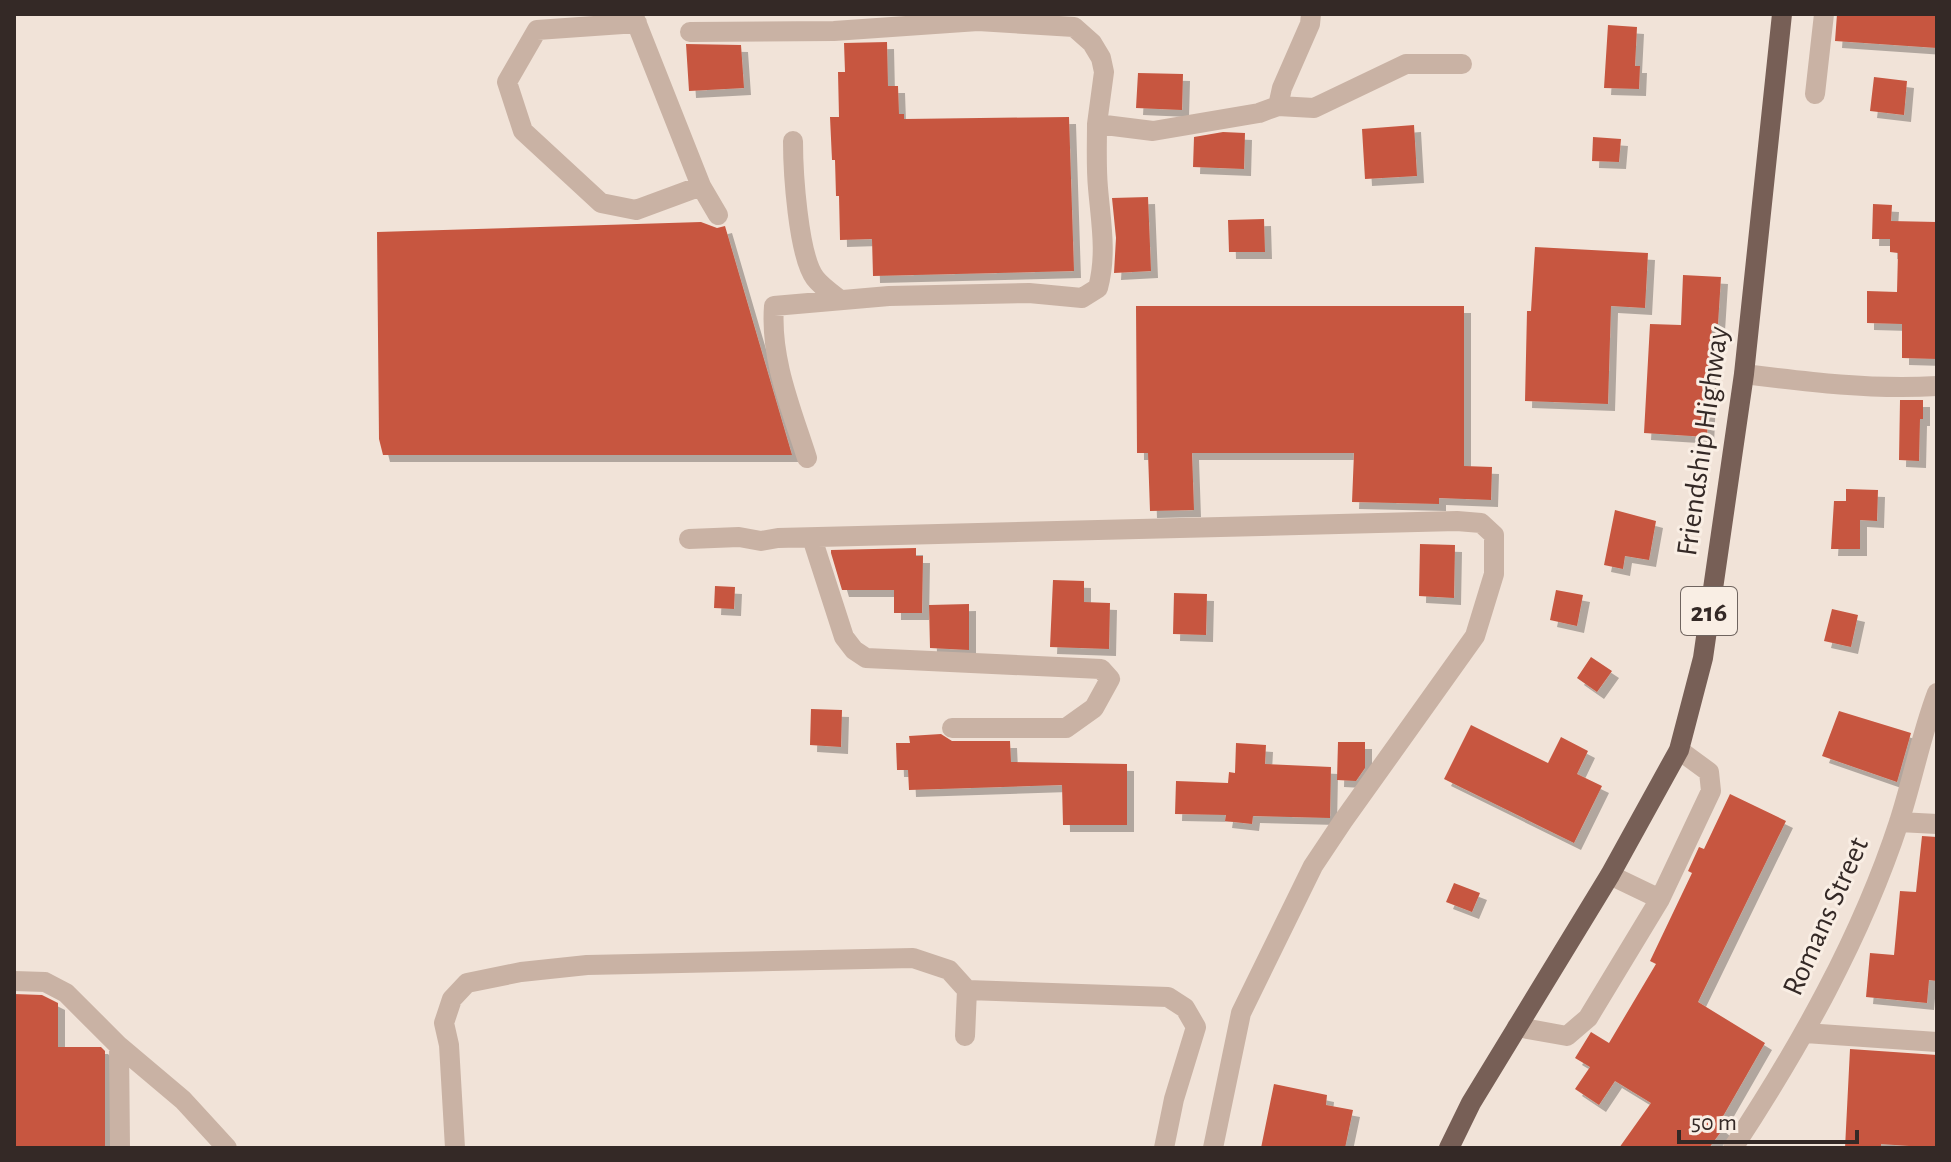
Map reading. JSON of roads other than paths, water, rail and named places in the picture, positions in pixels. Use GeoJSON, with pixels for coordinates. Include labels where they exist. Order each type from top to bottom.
{"type":"FeatureCollection","features":[{"type":"Feature","properties":{"kind":"main road","name":"Friendship Highway"},"geometry":{"type":"LineString","coordinates":[[1449,1148],[1471,1103],[1610,875],[1679,750],[1703,658],[1744,374],[1782,14]]}},
{"type":"Feature","properties":{"kind":"street"},"geometry":{"type":"LineString","coordinates":[[1278,106],[1282,88],[1310,24],[1311,14]]}},
{"type":"Feature","properties":{"kind":"street"},"geometry":{"type":"LineString","coordinates":[[1815,94],[1824,14]]}},
{"type":"Feature","properties":{"kind":"street"},"geometry":{"type":"LineString","coordinates":[[701,186],[636,210],[601,203],[523,131],[507,82],[537,30],[635,18],[701,186],[718,215]]}},
{"type":"Feature","properties":{"kind":"street"},"geometry":{"type":"LineString","coordinates":[[690,32],[834,31],[978,21],[1074,27],[1092,43],[1101,58],[1104,72],[1097,124],[1097,185],[1104,235],[1104,265],[1098,288],[1082,298],[1029,293],[889,296],[774,306],[775,357],[807,458]]}},
{"type":"Feature","properties":{"kind":"street"},"geometry":{"type":"LineString","coordinates":[[1097,124],[1153,131],[1259,113],[1278,106],[1314,108],[1406,64],[1462,64]]}},
{"type":"Feature","properties":{"kind":"street"},"geometry":{"type":"LineString","coordinates":[[793,141],[793,168],[807,260],[815,278],[839,299]]}},
{"type":"Feature","properties":{"kind":"street"},"geometry":{"type":"LineString","coordinates":[[1744,374],[1901,388],[1937,386]]}},
{"type":"Feature","properties":{"kind":"street"},"geometry":{"type":"LineString","coordinates":[[689,539],[739,537],[761,541],[778,538],[1457,521],[1481,523],[1494,535],[1494,574],[1475,636],[1313,866],[1241,1013],[1213,1148]]}},
{"type":"Feature","properties":{"kind":"street"},"geometry":{"type":"LineString","coordinates":[[812,538],[844,637],[854,650],[866,658],[1101,669],[1110,679],[1094,708],[1066,728],[952,728]]}},
{"type":"Feature","properties":{"kind":"street","name":"Romans Street"},"geometry":{"type":"LineString","coordinates":[[1733,1148],[1805,1033],[1840,963],[1899,822],[1937,693]]}},
{"type":"Feature","properties":{"kind":"street"},"geometry":{"type":"LineString","coordinates":[[1517,1027],[1567,1036],[1588,1018],[1660,899],[1711,791],[1709,772],[1679,750]]}},
{"type":"Feature","properties":{"kind":"street"},"geometry":{"type":"LineString","coordinates":[[1899,822],[1937,824]]}},
{"type":"Feature","properties":{"kind":"street"},"geometry":{"type":"LineString","coordinates":[[1610,875],[1660,899]]}},
{"type":"Feature","properties":{"kind":"street"},"geometry":{"type":"LineString","coordinates":[[455,1148],[450,1060],[444,1023],[452,999],[467,983],[521,972],[587,965],[913,958],[949,970],[967,990],[965,1036]]}},
{"type":"Feature","properties":{"kind":"street"},"geometry":{"type":"LineString","coordinates":[[14,981],[45,982],[66,993],[119,1046],[183,1100],[227,1148]]}},
{"type":"Feature","properties":{"kind":"street"},"geometry":{"type":"LineString","coordinates":[[967,990],[1168,997],[1185,1008],[1196,1027],[1174,1099],[1164,1148]]}},
{"type":"Feature","properties":{"kind":"street"},"geometry":{"type":"LineString","coordinates":[[1805,1033],[1937,1042]]}},
{"type":"Feature","properties":{"kind":"street"},"geometry":{"type":"LineString","coordinates":[[119,1046],[120,1148]]}}]}
